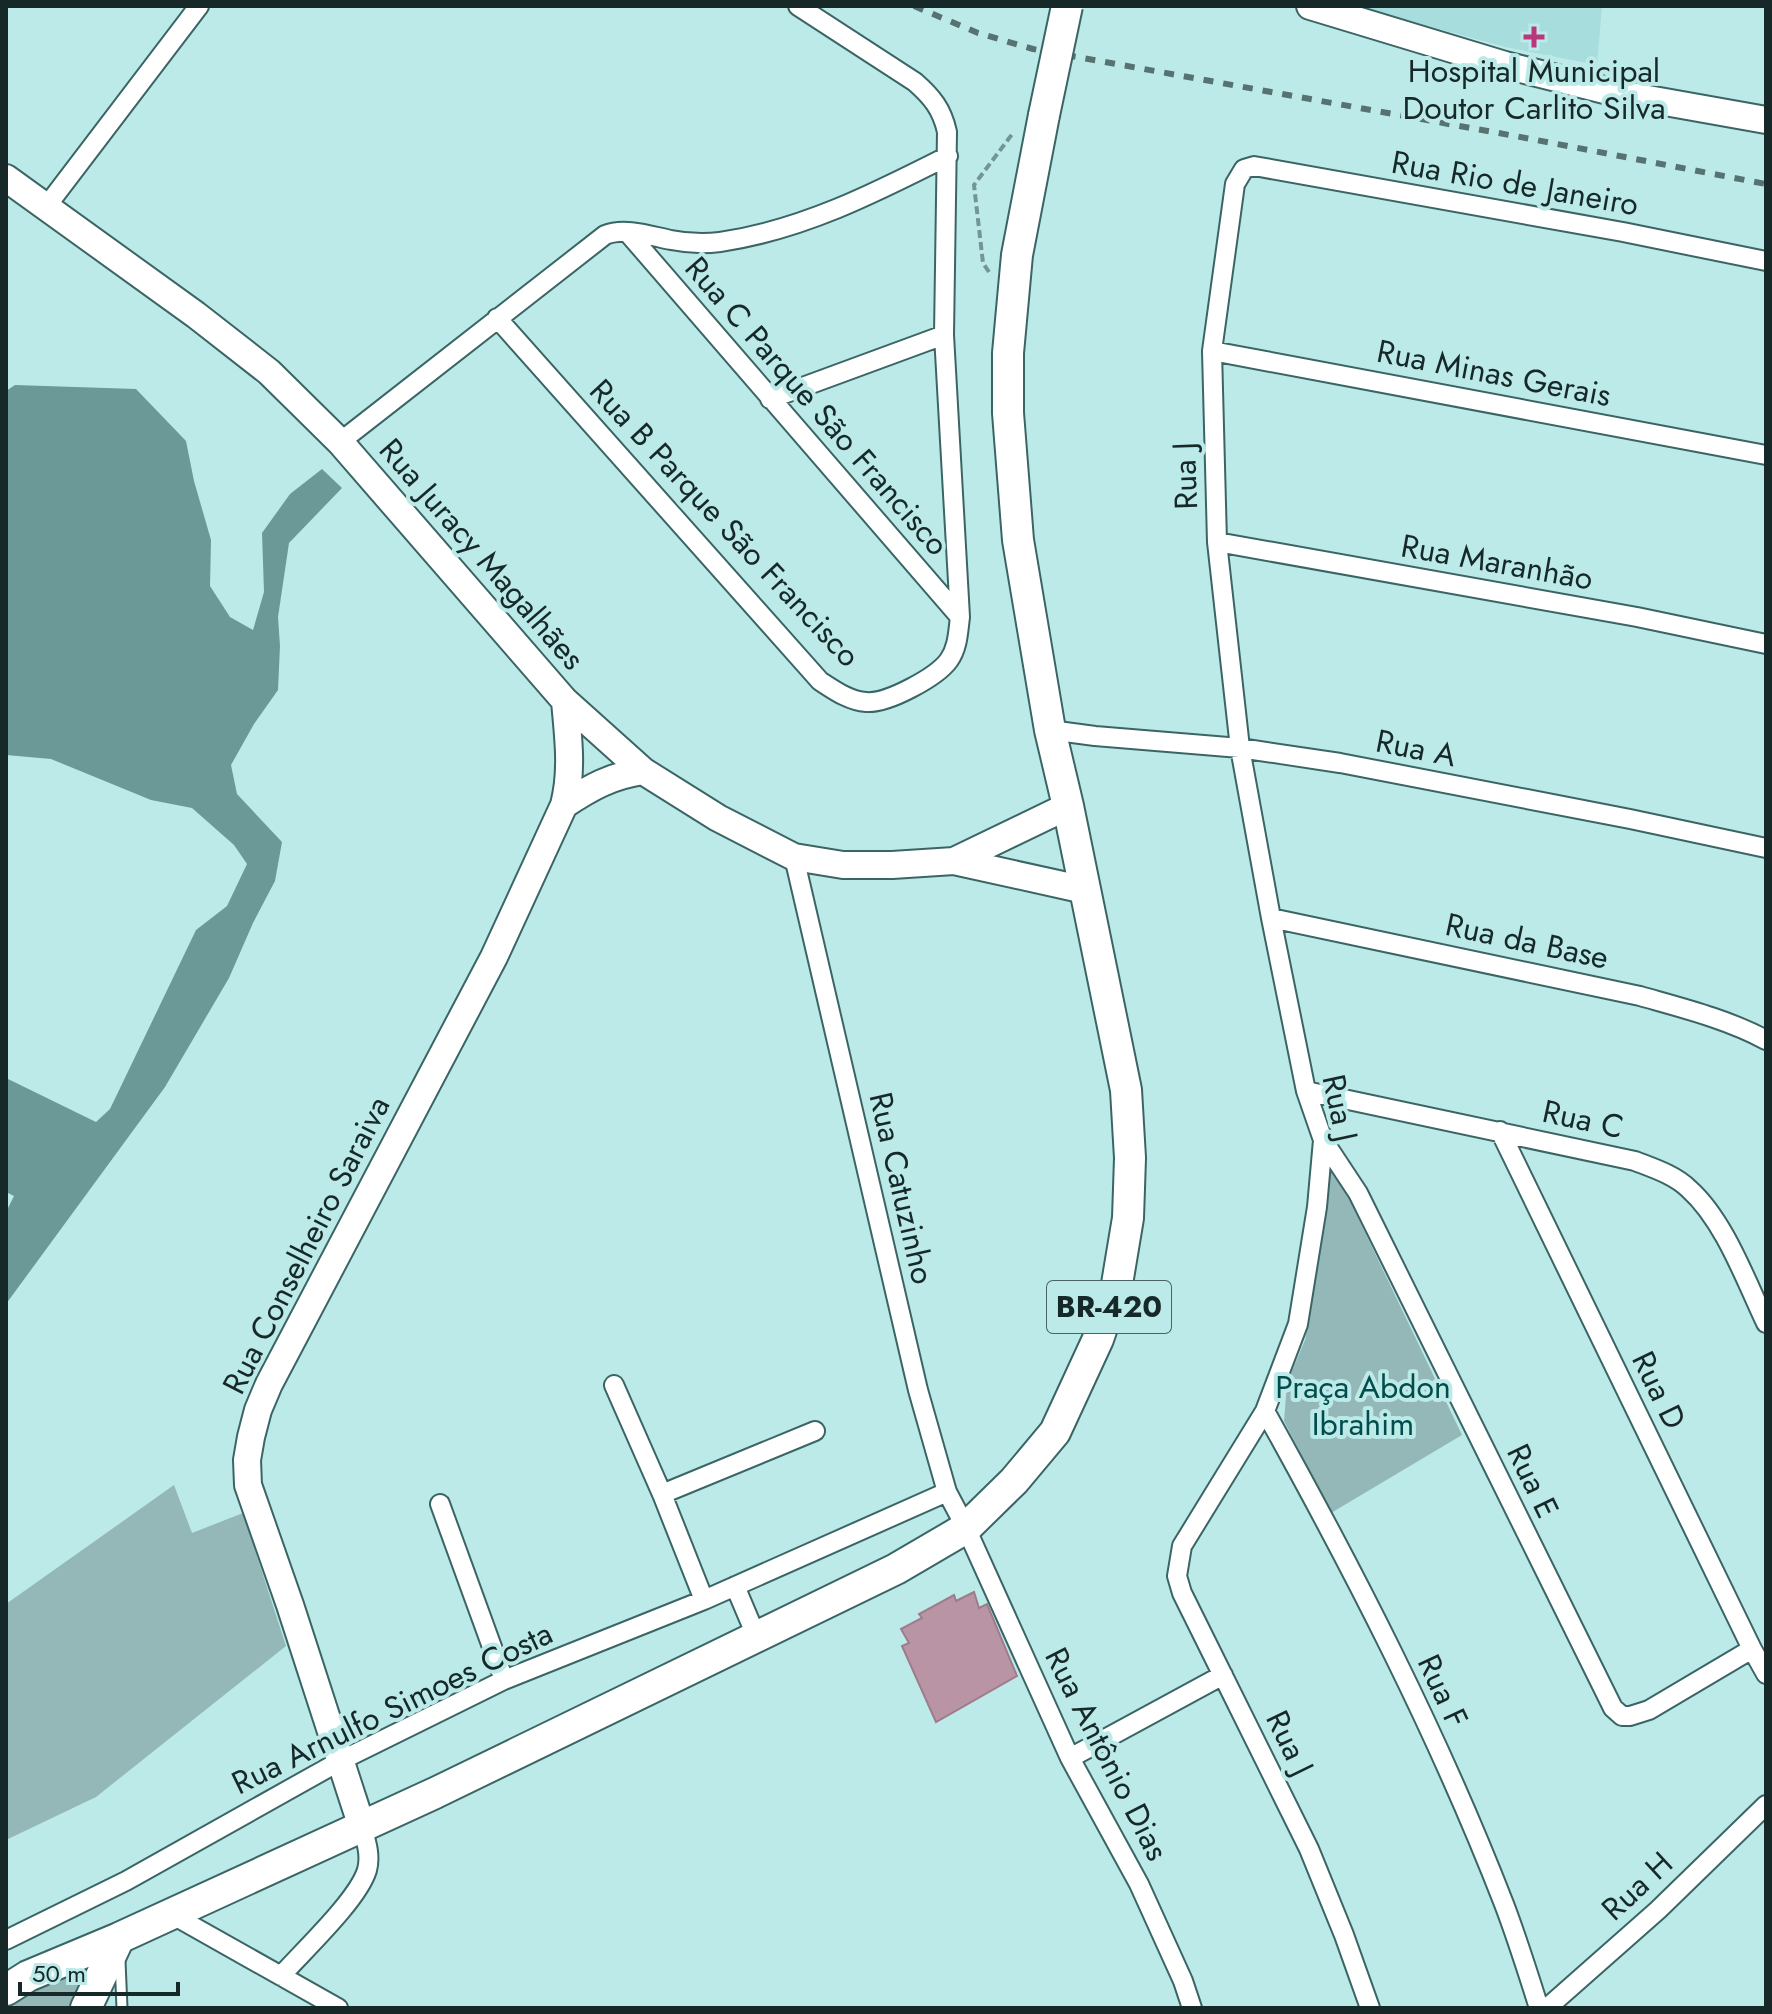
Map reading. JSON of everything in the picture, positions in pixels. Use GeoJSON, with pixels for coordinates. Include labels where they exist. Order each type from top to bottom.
{"type":"FeatureCollection","features":[{"type":"Feature","properties":{"kind":"main road","name":"BR-420"},"geometry":{"type":"LineString","coordinates":[[119,1938],[362,1827],[896,1569],[966,1528],[1014,1481],[1055,1432],[1098,1339],[1117,1284],[1128,1218],[1130,1158],[1126,1090],[1050,730],[1018,540],[1008,398],[1008,353],[1017,255],[1067,6]]}},
{"type":"Feature","properties":{"kind":"main road"},"geometry":{"type":"LineString","coordinates":[[6,1990],[28,1976],[119,1938]]}},
{"type":"Feature","properties":{"kind":"main road"},"geometry":{"type":"LineString","coordinates":[[86,2008],[119,1938]]}},
{"type":"Feature","properties":{"kind":"street"},"geometry":{"type":"LineString","coordinates":[[46,207],[199,6]]}},
{"type":"Feature","properties":{"kind":"street","name":"Rua B Parque São Francisco"},"geometry":{"type":"LineString","coordinates":[[497,318],[820,681],[849,698],[867,702],[886,700],[948,662],[957,644],[960,617],[944,335],[947,132],[943,115],[932,97],[915,82],[798,6]]}},
{"type":"Feature","properties":{"kind":"street"},"geometry":{"type":"LineString","coordinates":[[1327,9],[1505,65],[1620,94],[1766,120]]}},
{"type":"Feature","properties":{"kind":"street"},"geometry":{"type":"LineString","coordinates":[[340,442],[605,235],[612,232],[673,241],[718,242],[789,227],[876,192],[948,156]]}},
{"type":"Feature","properties":{"kind":"street","name":"Rua Rio de Janeiro"},"geometry":{"type":"LineString","coordinates":[[1254,166],[1623,232],[1766,261]]}},
{"type":"Feature","properties":{"kind":"street","name":"Rua J"},"geometry":{"type":"LineString","coordinates":[[1254,166],[1244,169],[1235,184],[1212,351],[1217,542],[1240,748],[1306,1091],[1323,1140],[1317,1207],[1298,1324],[1265,1411],[1182,1546],[1177,1576],[1182,1593],[1309,1849],[1370,2008]]}},
{"type":"Feature","properties":{"kind":"street","name":"Rua Juracy Magalhães"},"geometry":{"type":"LineString","coordinates":[[6,178],[196,315],[269,372],[340,442],[565,701],[643,771],[718,818],[794,857],[843,865],[954,861]]}},
{"type":"Feature","properties":{"kind":"street","name":"Rua C Parque São Francisco"},"geometry":{"type":"LineString","coordinates":[[628,233],[960,617]]}},
{"type":"Feature","properties":{"kind":"street"},"geometry":{"type":"LineString","coordinates":[[770,399],[944,335]]}},
{"type":"Feature","properties":{"kind":"street","name":"Rua Minas Gerais"},"geometry":{"type":"LineString","coordinates":[[1212,351],[1766,455]]}},
{"type":"Feature","properties":{"kind":"street","name":"Rua Maranhão"},"geometry":{"type":"LineString","coordinates":[[1217,542],[1637,617],[1766,644]]}},
{"type":"Feature","properties":{"kind":"street","name":"Rua Conselheiro Saraiva"},"geometry":{"type":"LineString","coordinates":[[362,1827],[248,1485],[247,1460],[251,1437],[269,1384],[494,957],[564,805],[570,762],[565,701]]}},
{"type":"Feature","properties":{"kind":"street","name":"Rua A"},"geometry":{"type":"LineString","coordinates":[[1050,730],[1240,748],[1340,763],[1766,848]]}},
{"type":"Feature","properties":{"kind":"street"},"geometry":{"type":"LineString","coordinates":[[564,805],[608,779],[643,771]]}},
{"type":"Feature","properties":{"kind":"street"},"geometry":{"type":"LineString","coordinates":[[954,861],[1068,806]]}},
{"type":"Feature","properties":{"kind":"street","name":"Rua Catuzinho"},"geometry":{"type":"LineString","coordinates":[[794,857],[918,1390],[947,1492],[966,1528]]}},
{"type":"Feature","properties":{"kind":"street"},"geometry":{"type":"LineString","coordinates":[[954,861],[1085,890]]}},
{"type":"Feature","properties":{"kind":"street","name":"Rua da Base"},"geometry":{"type":"LineString","coordinates":[[1271,918],[1640,996],[1698,1013],[1766,1040]]}},
{"type":"Feature","properties":{"kind":"street","name":"Rua C"},"geometry":{"type":"LineString","coordinates":[[1306,1091],[1635,1161],[1662,1172],[1688,1187],[1711,1213],[1766,1323]]}},
{"type":"Feature","properties":{"kind":"street","name":"Rua D"},"geometry":{"type":"LineString","coordinates":[[1500,1131],[1766,1674]]}},
{"type":"Feature","properties":{"kind":"street","name":"Rua E"},"geometry":{"type":"LineString","coordinates":[[1323,1140],[1358,1193],[1613,1708],[1622,1716],[1649,1710],[1752,1649]]}},
{"type":"Feature","properties":{"kind":"street"},"geometry":{"type":"LineString","coordinates":[[614,1385],[704,1600]]}},
{"type":"Feature","properties":{"kind":"street","name":"Rua F"},"geometry":{"type":"LineString","coordinates":[[1265,1411],[1375,1614],[1466,1813],[1505,1908],[1539,2008]]}},
{"type":"Feature","properties":{"kind":"street"},"geometry":{"type":"LineString","coordinates":[[662,1494],[815,1431]]}},
{"type":"Feature","properties":{"kind":"street","name":"Rua Arnulfo Simoes Costa"},"geometry":{"type":"LineString","coordinates":[[6,1940],[126,1881],[340,1761],[504,1680],[704,1600],[947,1492]]}},
{"type":"Feature","properties":{"kind":"street"},"geometry":{"type":"LineString","coordinates":[[440,1504],[504,1680]]}},
{"type":"Feature","properties":{"kind":"street","name":"Rua Antônio Dias"},"geometry":{"type":"LineString","coordinates":[[966,1528],[1070,1758],[1139,1884],[1192,2008]]}},
{"type":"Feature","properties":{"kind":"street"},"geometry":{"type":"LineString","coordinates":[[735,1586],[757,1638]]}},
{"type":"Feature","properties":{"kind":"street"},"geometry":{"type":"LineString","coordinates":[[1070,1758],[1223,1675]]}},
{"type":"Feature","properties":{"kind":"street","name":"Rua H"},"geometry":{"type":"LineString","coordinates":[[1547,2008],[1658,1910],[1766,1805]]}},
{"type":"Feature","properties":{"kind":"street"},"geometry":{"type":"LineString","coordinates":[[281,1976],[356,1891],[366,1871],[368,1856],[362,1827]]}},
{"type":"Feature","properties":{"kind":"street"},"geometry":{"type":"LineString","coordinates":[[171,1914],[338,2008]]}},
{"type":"Feature","properties":{"kind":"lane"},"geometry":{"type":"LineString","coordinates":[[119,1938],[122,2008]]}},
{"type":"Feature","properties":{"kind":"path"},"geometry":{"type":"LineString","coordinates":[[990,274],[983,263],[974,185],[1015,131]]}},
{"type":"Feature","properties":{"kind":"shaded area","name":"Hospital Municipal Doutor Carlito Silva"},"geometry":{"type":"Polygon","coordinates":[[[1356,6],[1602,6],[1597,65],[1505,47],[1356,6]]]}},
{"type":"Feature","properties":{"kind":"shaded area"},"geometry":{"type":"Polygon","coordinates":[[[15,385],[136,389],[186,441],[211,540],[210,586],[230,617],[253,630],[264,592],[262,533],[290,494],[322,469],[342,488],[289,543],[278,617],[278,690],[231,765],[237,794],[282,842],[275,881],[229,978],[165,1087],[6,1304],[6,1212],[14,1196],[6,1192],[6,1078],[96,1122],[110,1109],[196,930],[227,906],[247,864],[234,845],[192,808],[151,800],[51,759],[6,755],[6,391],[15,385]]]}},
{"type":"Feature","properties":{"kind":"green space","name":"Praça Abdon Ibrahim"},"geometry":{"type":"Polygon","coordinates":[[[1332,1172],[1338,1176],[1462,1435],[1331,1513],[1284,1421],[1287,1383],[1308,1325],[1324,1181],[1332,1172]]]}},
{"type":"Feature","properties":{"kind":"green space"},"geometry":{"type":"Polygon","coordinates":[[[174,1485],[192,1533],[243,1513],[286,1646],[96,1797],[6,1840],[6,1604],[174,1485]]]}},
{"type":"Feature","properties":{"kind":"green space"},"geometry":{"type":"Polygon","coordinates":[[[94,1963],[76,2008],[6,2007],[6,2003],[94,1963]]]}},
{"type":"Feature","properties":{"kind":"building"},"geometry":{"type":"Polygon","coordinates":[[[974,1592],[979,1608],[987,1604],[1017,1676],[936,1722],[902,1646],[909,1643],[901,1629],[922,1618],[919,1614],[954,1595],[956,1601],[974,1592]]]}},
{"type":"Feature","properties":{"kind":"railway"},"geometry":{"type":"LineString","coordinates":[[914,6],[978,33],[1033,49],[1766,184]]}},
{"type":"Feature","properties":{"kind":"place","name":"Hospital Municipal Doutor Carlito Silva"},"geometry":{"type":"Point","coordinates":[1534,37]}}]}
